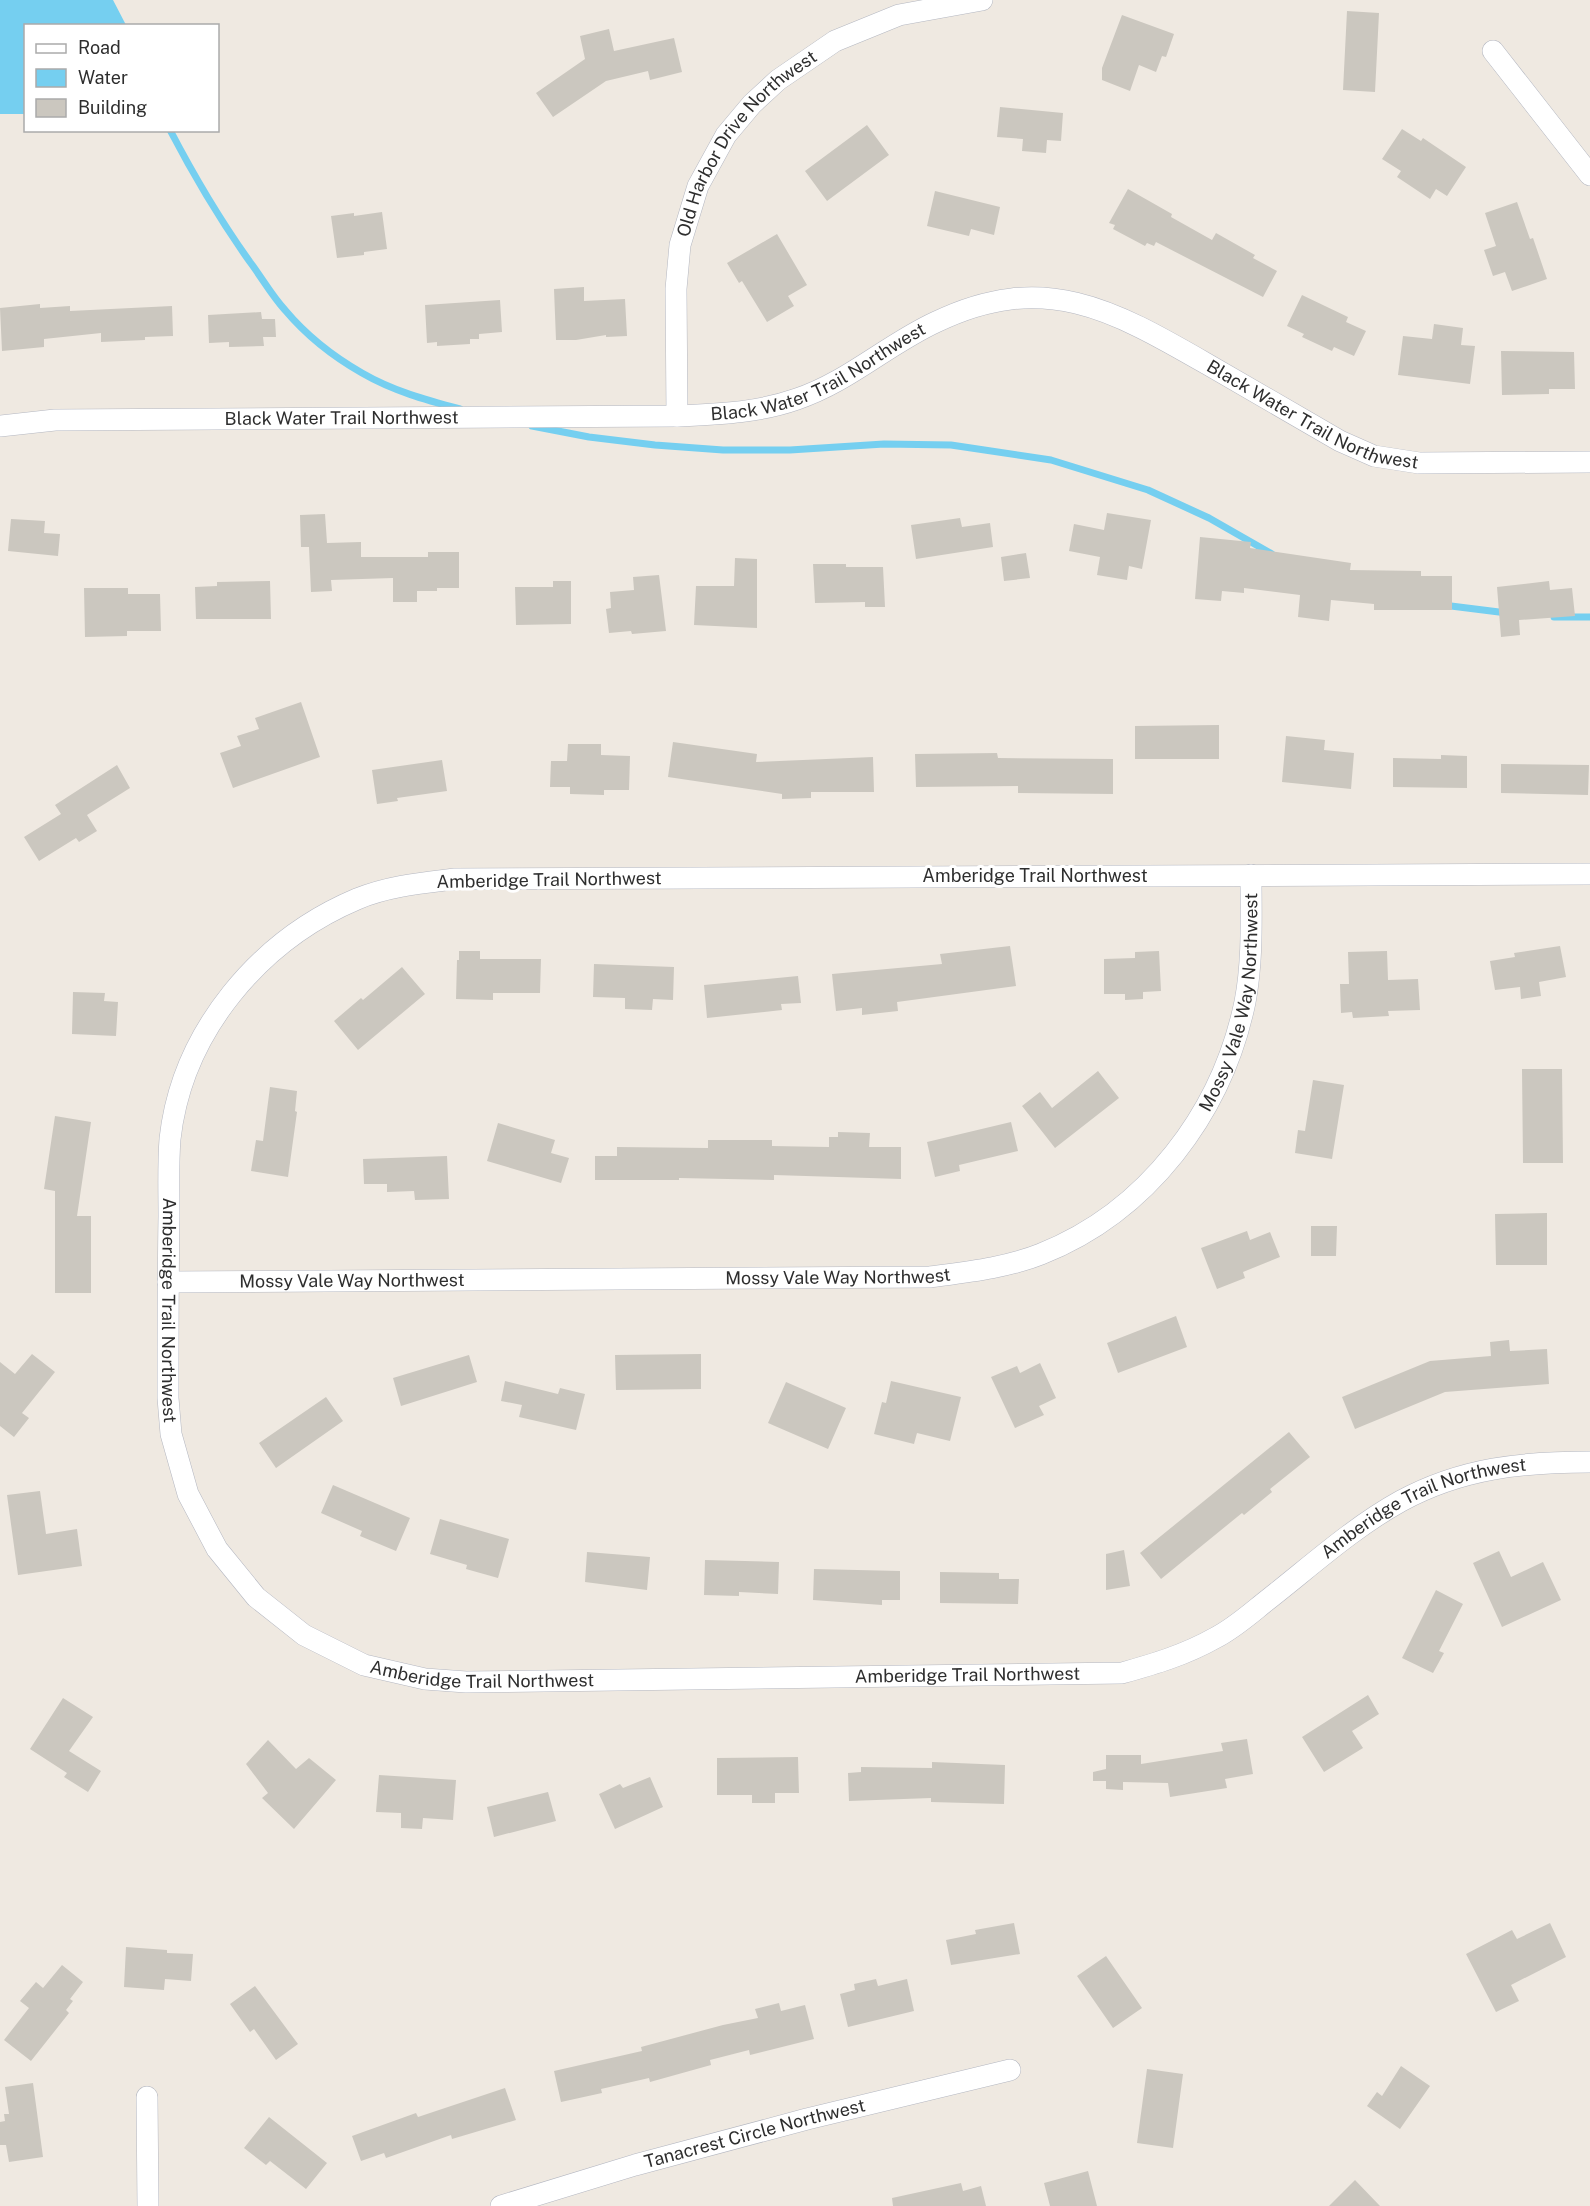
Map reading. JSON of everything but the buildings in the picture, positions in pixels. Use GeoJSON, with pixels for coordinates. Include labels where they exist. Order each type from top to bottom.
{"type":"FeatureCollection","features":[{"type":"Feature","properties":{"kind":"street","name":"Old Harbor Drive Northwest"},"geometry":{"type":"LineString","coordinates":[[677,416],[676,289],[680,245],[698,186],[726,135],[752,104],[778,80],[835,41],[899,15],[982,0]]}},
{"type":"Feature","properties":{"kind":"street"},"geometry":{"type":"LineString","coordinates":[[1493,51],[1590,175]]}},
{"type":"Feature","properties":{"kind":"street","name":"Black Water Trail Northwest"},"geometry":{"type":"LineString","coordinates":[[0,426],[55,420],[677,416],[742,413],[798,399],[834,382],[935,322],[982,304],[1014,298],[1043,298],[1075,302],[1103,310],[1146,329],[1341,441],[1374,456],[1419,464],[1590,462]]}},
{"type":"Feature","properties":{"kind":"street","name":"Amberidge Trail Northwest"},"geometry":{"type":"LineString","coordinates":[[1590,874],[455,879],[409,884],[359,899],[313,921],[267,955],[228,996],[198,1045],[181,1088],[170,1138],[168,1282],[168,1398],[171,1434],[188,1494],[217,1549],[256,1597],[304,1635],[364,1665],[424,1679],[466,1682],[1122,1673],[1172,1659],[1216,1638],[1244,1619],[1367,1522],[1402,1501],[1440,1483],[1503,1467],[1538,1462],[1590,1462]]}},
{"type":"Feature","properties":{"kind":"street","name":"Mossy Vale Way Northwest"},"geometry":{"type":"LineString","coordinates":[[168,1282],[930,1277],[989,1269],[1041,1254],[1095,1228],[1131,1202],[1173,1157],[1207,1106],[1230,1055],[1245,1002],[1251,953],[1251,875]]}},
{"type":"Feature","properties":{"kind":"street","name":"Tanacrest Circle Northwest"},"geometry":{"type":"LineString","coordinates":[[501,2206],[635,2165],[795,2122],[1010,2070]]}},
{"type":"Feature","properties":{"kind":"street"},"geometry":{"type":"LineString","coordinates":[[147,2097],[148,2206]]}},
{"type":"Feature","properties":{"kind":"water"},"geometry":{"type":"Polygon","coordinates":[[[0,0],[113,0],[125,24],[24,24],[24,114],[0,114],[0,0]]]}},
{"type":"Feature","properties":{"kind":"waterway"},"geometry":{"type":"LineString","coordinates":[[171,132],[228,230],[276,299],[311,337],[352,367],[386,385],[460,409]]}},
{"type":"Feature","properties":{"kind":"waterway"},"geometry":{"type":"LineString","coordinates":[[532,426],[589,437],[723,450],[790,450],[884,444],[951,445],[1051,460],[1148,490],[1209,518],[1272,554]]}},
{"type":"Feature","properties":{"kind":"waterway"},"geometry":{"type":"LineString","coordinates":[[1443,605],[1507,613]]}},
{"type":"Feature","properties":{"kind":"waterway"},"geometry":{"type":"LineString","coordinates":[[1554,617],[1590,617]]}}]}
